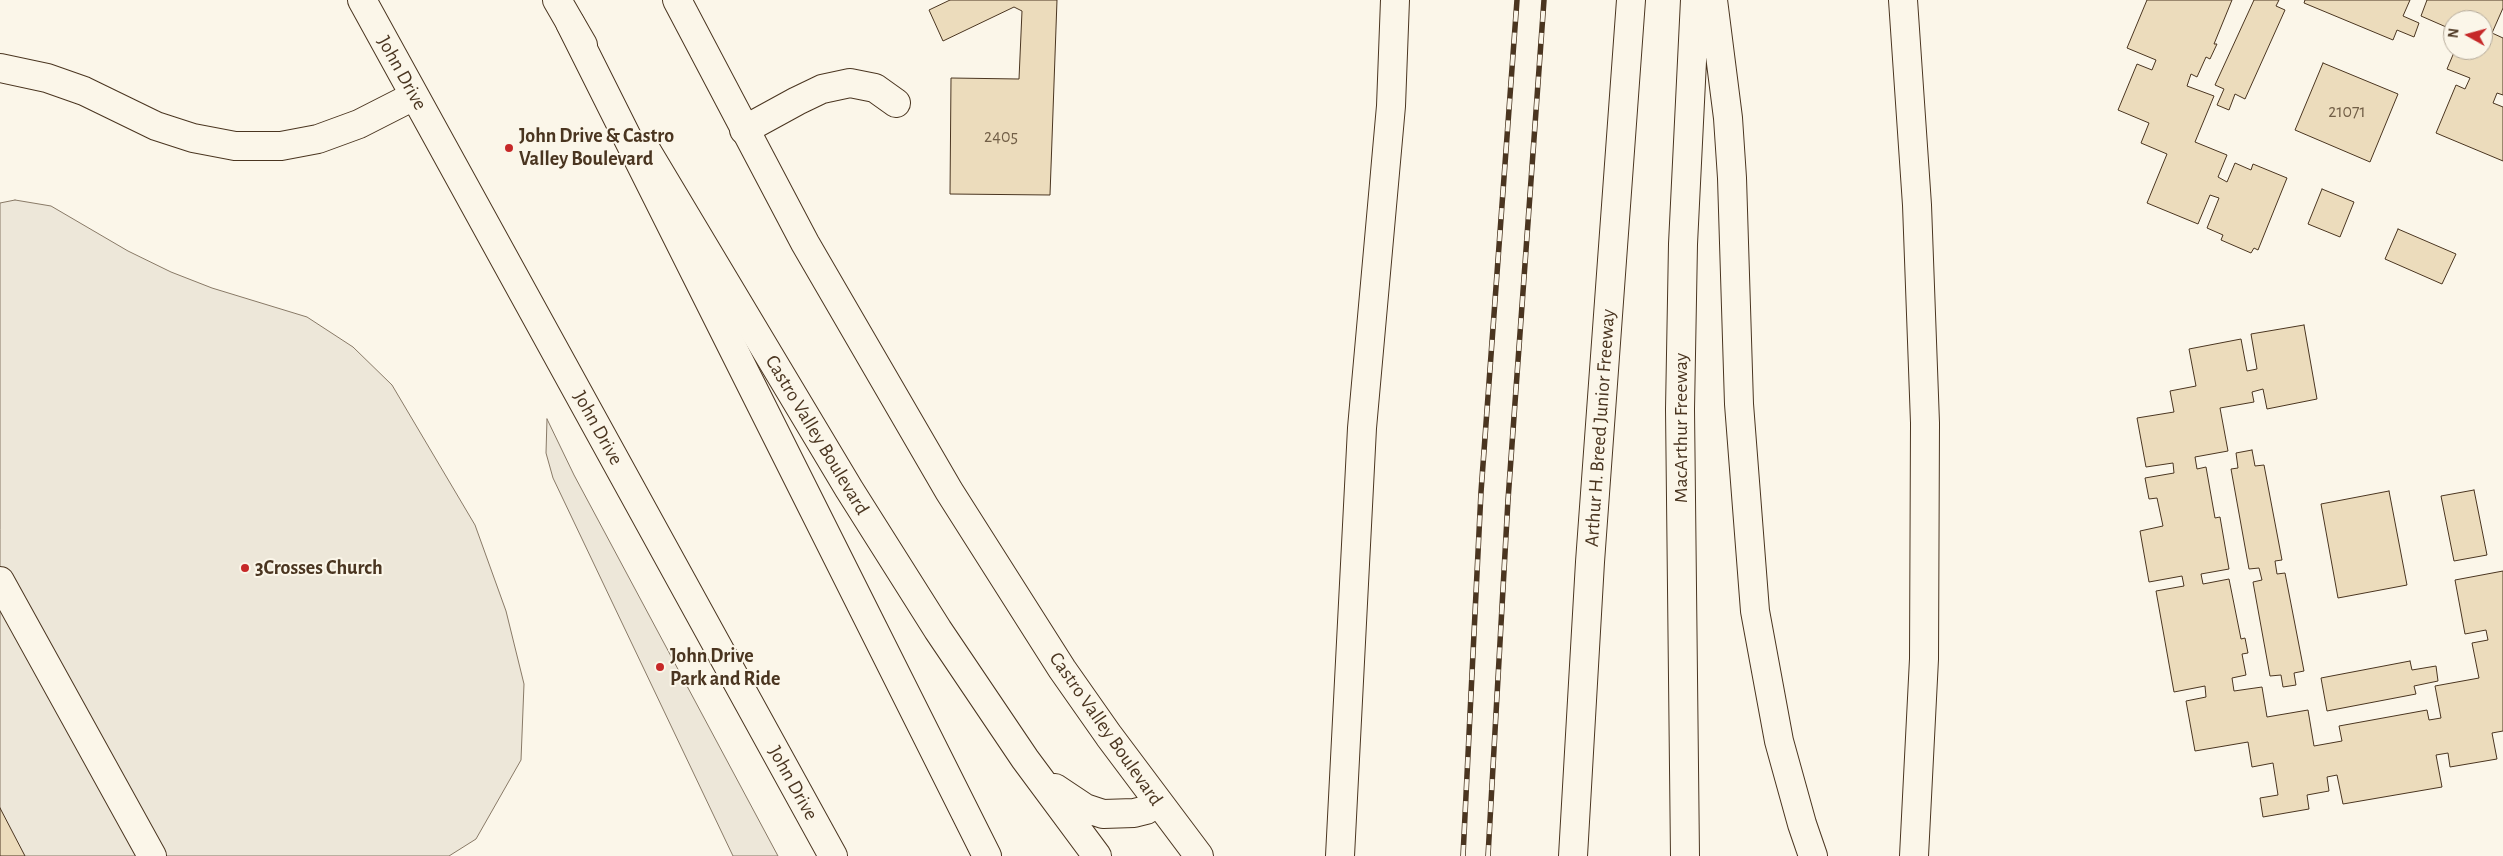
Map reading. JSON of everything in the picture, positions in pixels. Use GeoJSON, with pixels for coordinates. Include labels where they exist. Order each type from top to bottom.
{"type":"FeatureCollection","features":[{"type":"Feature","properties":{"kind":"main road","name":"John Drive"},"geometry":{"type":"LineString","coordinates":[[362,0],[833,856]]}},
{"type":"Feature","properties":{"kind":"main road","name":"Castro Valley Boulevard"},"geometry":{"type":"LineString","coordinates":[[677,0],[744,130],[832,291],[949,491],[1062,669],[1199,856]]}},
{"type":"Feature","properties":{"kind":"main road"},"geometry":{"type":"LineString","coordinates":[[1340,856],[1362,428],[1391,106],[1395,0]]}},
{"type":"Feature","properties":{"kind":"main road","name":"Arthur H. Breed Junior Freeway"},"geometry":{"type":"LineString","coordinates":[[1573,856],[1590,562],[1631,0]]}},
{"type":"Feature","properties":{"kind":"main road","name":"MacArthur Freeway"},"geometry":{"type":"LineString","coordinates":[[1685,856],[1680,409],[1683,244],[1695,0]]}},
{"type":"Feature","properties":{"kind":"main road"},"geometry":{"type":"LineString","coordinates":[[1713,0],[1728,118],[1732,178],[1739,404],[1755,611],[1779,741],[1799,815],[1814,856]]}},
{"type":"Feature","properties":{"kind":"main road"},"geometry":{"type":"LineString","coordinates":[[1902,0],[1917,205],[1925,423],[1926,570],[1914,856]]}},
{"type":"Feature","properties":{"kind":"main road"},"geometry":{"type":"LineString","coordinates":[[563,12],[987,856]]}},
{"type":"Feature","properties":{"kind":"main road","name":"Castro Valley Boulevard"},"geometry":{"type":"LineString","coordinates":[[563,12],[871,524],[938,630],[1025,759],[1097,856]]}},
{"type":"Feature","properties":{"kind":"main road"},"geometry":{"type":"LineString","coordinates":[[0,68],[47,78],[84,91],[156,126],[193,138],[235,146],[281,146],[318,139],[359,124],[414,96]]}},
{"type":"Feature","properties":{"kind":"main road"},"geometry":{"type":"LineString","coordinates":[[744,130],[822,89],[850,83],[875,88],[896,103]]}},
{"type":"Feature","properties":{"kind":"main road"},"geometry":{"type":"LineString","coordinates":[[0,581],[152,856]]}},
{"type":"Feature","properties":{"kind":"main road"},"geometry":{"type":"LineString","coordinates":[[1025,759],[1055,788],[1085,808],[1103,814],[1119,815],[1146,810],[1158,802]]}},
{"type":"Feature","properties":{"kind":"shaded area","name":"3Crosses Church"},"geometry":{"type":"Polygon","coordinates":[[[15,200],[51,206],[128,251],[171,272],[212,288],[307,317],[353,347],[392,385],[475,525],[506,611],[524,684],[521,760],[476,839],[449,856],[0,856],[0,203],[15,200]]]}},
{"type":"Feature","properties":{"kind":"shaded area","name":"John Drive Park and Ride"},"geometry":{"type":"Polygon","coordinates":[[[547,419],[574,475],[778,856],[733,856],[553,478],[546,453],[547,419]]]}},
{"type":"Feature","properties":{"kind":"building"},"geometry":{"type":"Polygon","coordinates":[[[950,0],[1057,0],[1050,195],[950,194],[951,78],[1019,79],[1022,11],[1014,7],[943,41],[929,10],[950,0]]]}},
{"type":"Feature","properties":{"kind":"building"},"geometry":{"type":"Polygon","coordinates":[[[2147,0],[2232,0],[2210,59],[2206,57],[2197,77],[2191,74],[2187,86],[2214,96],[2195,142],[2227,155],[2218,177],[2227,182],[2235,163],[2251,170],[2253,164],[2287,178],[2258,250],[2254,248],[2251,253],[2221,240],[2223,235],[2207,228],[2219,198],[2210,195],[2198,224],[2147,203],[2167,154],[2141,143],[2149,123],[2118,110],[2137,64],[2152,70],[2156,60],[2127,48],[2147,0]]]}},
{"type":"Feature","properties":{"kind":"building"},"geometry":{"type":"Polygon","coordinates":[[[2254,0],[2279,0],[2276,6],[2285,10],[2245,99],[2235,94],[2229,110],[2217,105],[2224,89],[2215,85],[2254,0]]]}},
{"type":"Feature","properties":{"kind":"building"},"geometry":{"type":"Polygon","coordinates":[[[2305,0],[2410,0],[2403,16],[2419,23],[2414,37],[2397,30],[2393,40],[2304,3],[2305,0]]]}},
{"type":"Feature","properties":{"kind":"building"},"geometry":{"type":"Polygon","coordinates":[[[2427,0],[2503,0],[2503,8],[2493,31],[2493,10],[2443,10],[2443,26],[2421,16],[2427,0]]]}},
{"type":"Feature","properties":{"kind":"building"},"geometry":{"type":"Polygon","coordinates":[[[2493,33],[2503,38],[2503,95],[2497,93],[2493,103],[2503,107],[2503,161],[2436,133],[2456,85],[2465,89],[2470,78],[2447,69],[2451,60],[2493,60],[2493,33]]]}},
{"type":"Feature","properties":{"kind":"building"},"geometry":{"type":"Polygon","coordinates":[[[2323,63],[2398,94],[2370,162],[2295,130],[2323,63]]]}},
{"type":"Feature","properties":{"kind":"building"},"geometry":{"type":"Polygon","coordinates":[[[2322,189],[2354,202],[2340,237],[2308,224],[2322,189]]]}},
{"type":"Feature","properties":{"kind":"building"},"geometry":{"type":"Polygon","coordinates":[[[2398,229],[2456,254],[2442,284],[2385,259],[2398,229]]]}},
{"type":"Feature","properties":{"kind":"building"},"geometry":{"type":"Polygon","coordinates":[[[2304,325],[2317,399],[2267,409],[2263,389],[2252,392],[2254,402],[2220,408],[2228,451],[2195,457],[2197,469],[2206,467],[2215,518],[2220,517],[2229,569],[2201,574],[2203,584],[2229,579],[2241,639],[2245,638],[2248,653],[2242,654],[2246,675],[2232,678],[2234,691],[2262,687],[2267,717],[2308,710],[2314,746],[2342,741],[2339,726],[2427,710],[2429,720],[2441,718],[2435,686],[2479,678],[2472,643],[2488,640],[2486,630],[2465,634],[2455,580],[2503,571],[2503,731],[2492,733],[2497,759],[2450,767],[2448,753],[2436,755],[2442,787],[2343,804],[2337,775],[2327,777],[2329,791],[2307,795],[2309,809],[2263,817],[2260,798],[2278,795],[2273,763],[2252,767],[2248,742],[2195,751],[2186,701],[2206,697],[2205,686],[2174,692],[2156,591],[2184,586],[2182,576],[2149,582],[2140,531],[2163,526],[2157,498],[2149,499],[2145,478],[2174,473],[2173,463],[2146,467],[2137,418],[2174,412],[2170,391],[2196,386],[2189,349],[2241,339],[2247,371],[2257,369],[2251,334],[2304,325]]]}},
{"type":"Feature","properties":{"kind":"building"},"geometry":{"type":"Polygon","coordinates":[[[2252,450],[2255,466],[2264,465],[2282,560],[2275,561],[2277,574],[2285,573],[2304,671],[2294,673],[2296,685],[2283,687],[2281,675],[2270,676],[2253,582],[2262,580],[2259,568],[2249,569],[2231,469],[2238,468],[2236,453],[2252,450]]]}},
{"type":"Feature","properties":{"kind":"building"},"geometry":{"type":"Polygon","coordinates":[[[2474,490],[2487,555],[2454,561],[2441,496],[2474,490]]]}},
{"type":"Feature","properties":{"kind":"building"},"geometry":{"type":"Polygon","coordinates":[[[2389,491],[2407,585],[2338,598],[2321,504],[2389,491]]]}},
{"type":"Feature","properties":{"kind":"building"},"geometry":{"type":"Polygon","coordinates":[[[2410,661],[2412,670],[2436,666],[2438,681],[2414,686],[2416,694],[2327,711],[2321,678],[2410,661]]]}},
{"type":"Feature","properties":{"kind":"building"},"geometry":{"type":"Polygon","coordinates":[[[0,808],[25,856],[0,856],[0,808]]]}},
{"type":"Feature","properties":{"kind":"railway"},"geometry":{"type":"LineString","coordinates":[[1463,856],[1481,492],[1517,0]]}},
{"type":"Feature","properties":{"kind":"railway"},"geometry":{"type":"LineString","coordinates":[[1488,856],[1508,500],[1544,0]]}},
{"type":"Feature","properties":{"kind":"place","name":"John Drive & Castro Valley Boulevard"},"geometry":{"type":"Point","coordinates":[509,148]}},
{"type":"Feature","properties":{"kind":"place","name":"3Crosses Church"},"geometry":{"type":"Point","coordinates":[245,568]}},
{"type":"Feature","properties":{"kind":"place","name":"John Drive Park and Ride"},"geometry":{"type":"Point","coordinates":[660,667]}}]}
